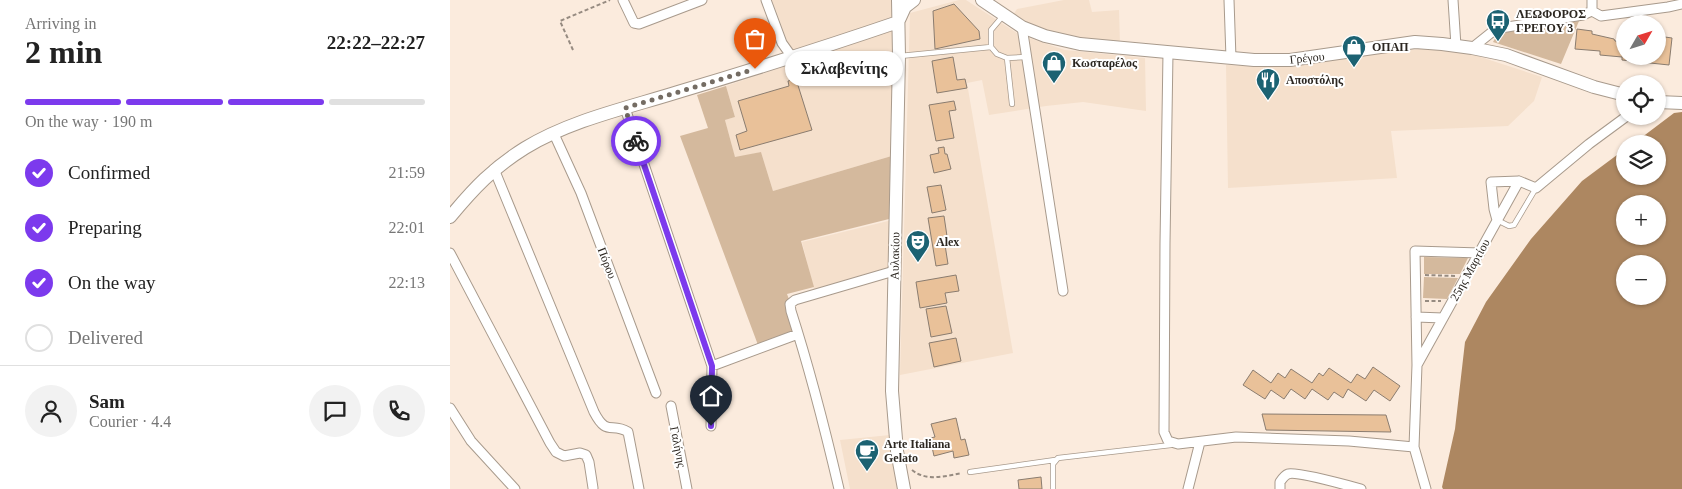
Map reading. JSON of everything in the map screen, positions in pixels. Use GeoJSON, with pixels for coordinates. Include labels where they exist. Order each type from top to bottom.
{"type":"FeatureCollection","features":[{"type":"Feature","properties":{"kind":"main road","name":"Αυλακίου"},"geometry":{"type":"LineString","coordinates":[[898,0],[899,56],[892,391],[894,421],[904,489]]}},
{"type":"Feature","properties":{"kind":"main road"},"geometry":{"type":"LineString","coordinates":[[450,217],[474,188],[494,169],[526,147],[570,127],[625,108],[792,57],[898,22],[905,7],[914,0]]}},
{"type":"Feature","properties":{"kind":"main road","name":"Γρέγου"},"geometry":{"type":"LineString","coordinates":[[985,2],[1022,27],[1045,36],[1080,44],[1254,60],[1290,60],[1415,42],[1472,48],[1506,55],[1594,87],[1616,93]]}},
{"type":"Feature","properties":{"kind":"main road"},"geometry":{"type":"LineString","coordinates":[[1666,102],[1682,103]]}},
{"type":"Feature","properties":{"kind":"street"},"geometry":{"type":"LineString","coordinates":[[623,0],[631,20],[639,24],[702,0]]}},
{"type":"Feature","properties":{"kind":"street"},"geometry":{"type":"LineString","coordinates":[[766,0],[782,43],[792,57]]}},
{"type":"Feature","properties":{"kind":"street"},"geometry":{"type":"LineString","coordinates":[[1229,0],[1231,58]]}},
{"type":"Feature","properties":{"kind":"street"},"geometry":{"type":"LineString","coordinates":[[1453,0],[1456,46]]}},
{"type":"Feature","properties":{"kind":"street"},"geometry":{"type":"LineString","coordinates":[[1592,0],[1592,11]]}},
{"type":"Feature","properties":{"kind":"street"},"geometry":{"type":"LineString","coordinates":[[1592,11],[1601,16],[1682,4]]}},
{"type":"Feature","properties":{"kind":"street"},"geometry":{"type":"LineString","coordinates":[[1472,48],[1492,32],[1501,28],[1574,18],[1592,11]]}},
{"type":"Feature","properties":{"kind":"street"},"geometry":{"type":"LineString","coordinates":[[1022,27],[1063,291]]}},
{"type":"Feature","properties":{"kind":"street"},"geometry":{"type":"LineString","coordinates":[[1168,53],[1164,432],[1168,441],[1178,444],[1236,437],[1349,441],[1414,447]]}},
{"type":"Feature","properties":{"kind":"street"},"geometry":{"type":"LineString","coordinates":[[625,108],[712,366],[711,426]]}},
{"type":"Feature","properties":{"kind":"street"},"geometry":{"type":"LineString","coordinates":[[1497,220],[1491,182],[1519,181],[1536,188],[1616,124]]}},
{"type":"Feature","properties":{"kind":"street","name":"Πόρου"},"geometry":{"type":"LineString","coordinates":[[554,134],[581,193],[656,393]]}},
{"type":"Feature","properties":{"kind":"street"},"geometry":{"type":"LineString","coordinates":[[494,169],[599,422],[608,428],[622,428],[628,432],[639,489]]}},
{"type":"Feature","properties":{"kind":"street","name":"25ης Μαρτίου"},"geometry":{"type":"LineString","coordinates":[[1426,489],[1414,447],[1417,365],[1519,181]]}},
{"type":"Feature","properties":{"kind":"street"},"geometry":{"type":"LineString","coordinates":[[1417,365],[1415,251],[1480,253]]}},
{"type":"Feature","properties":{"kind":"street"},"geometry":{"type":"LineString","coordinates":[[450,253],[556,452],[564,456],[580,453],[586,455],[593,488]]}},
{"type":"Feature","properties":{"kind":"street"},"geometry":{"type":"LineString","coordinates":[[839,489],[822,414],[790,311],[790,304],[795,300],[894,271]]}},
{"type":"Feature","properties":{"kind":"street"},"geometry":{"type":"LineString","coordinates":[[1416,317],[1443,318]]}},
{"type":"Feature","properties":{"kind":"street"},"geometry":{"type":"LineString","coordinates":[[712,366],[798,334]]}},
{"type":"Feature","properties":{"kind":"street","name":"Γαλήνης"},"geometry":{"type":"LineString","coordinates":[[671,406],[687,489]]}},
{"type":"Feature","properties":{"kind":"street"},"geometry":{"type":"LineString","coordinates":[[450,408],[471,441],[515,489]]}},
{"type":"Feature","properties":{"kind":"street"},"geometry":{"type":"LineString","coordinates":[[1188,489],[1200,442]]}},
{"type":"Feature","properties":{"kind":"street"},"geometry":{"type":"LineString","coordinates":[[1280,489],[1280,482],[1287,474],[1297,472],[1317,479],[1361,489]]}},
{"type":"Feature","properties":{"kind":"lane"},"geometry":{"type":"LineString","coordinates":[[1003,15],[991,30],[991,47],[997,54],[1007,58],[1026,57]]}},
{"type":"Feature","properties":{"kind":"lane"},"geometry":{"type":"LineString","coordinates":[[899,56],[991,47]]}},
{"type":"Feature","properties":{"kind":"lane"},"geometry":{"type":"LineString","coordinates":[[1007,58],[1012,104]]}},
{"type":"Feature","properties":{"kind":"lane"},"geometry":{"type":"LineString","coordinates":[[1497,220],[1509,226],[1514,225],[1536,188]]}},
{"type":"Feature","properties":{"kind":"lane"},"geometry":{"type":"LineString","coordinates":[[970,472],[1055,460],[1058,458],[1178,444]]}},
{"type":"Feature","properties":{"kind":"lane"},"geometry":{"type":"LineString","coordinates":[[1053,489],[1053,464],[1055,460]]}},
{"type":"Feature","properties":{"kind":"path"},"geometry":{"type":"LineString","coordinates":[[573,50],[560,21],[610,0]]}},
{"type":"Feature","properties":{"kind":"path"},"geometry":{"type":"LineString","coordinates":[[1415,275],[1466,276]]}},
{"type":"Feature","properties":{"kind":"path"},"geometry":{"type":"LineString","coordinates":[[1416,302],[1453,301]]}},
{"type":"Feature","properties":{"kind":"path"},"geometry":{"type":"LineString","coordinates":[[899,460],[916,474],[931,478],[970,472]]}},
{"type":"Feature","properties":{"kind":"shaded area"},"geometry":{"type":"Polygon","coordinates":[[[772,0],[893,0],[895,20],[791,51],[772,0]]]}},
{"type":"Feature","properties":{"kind":"shaded area"},"geometry":{"type":"Polygon","coordinates":[[[959,0],[966,0],[1020,35],[1065,50],[1145,58],[1146,111],[1083,102],[989,115],[982,80],[967,83],[1013,353],[900,375],[910,13],[959,0]]]}},
{"type":"Feature","properties":{"kind":"shaded area"},"geometry":{"type":"Polygon","coordinates":[[[1064,0],[1089,0],[1092,12],[1119,10],[1120,44],[1072,39],[1023,22],[1013,15],[1017,9],[1064,0]]]}},
{"type":"Feature","properties":{"kind":"shaded area"},"geometry":{"type":"Polygon","coordinates":[[[1579,21],[1561,64],[1493,42],[1497,35],[1523,28],[1579,21]]]}},
{"type":"Feature","properties":{"kind":"shaded area"},"geometry":{"type":"Polygon","coordinates":[[[900,28],[895,155],[773,191],[761,152],[735,158],[725,120],[735,117],[726,86],[900,28]]]}},
{"type":"Feature","properties":{"kind":"shaded area"},"geometry":{"type":"Polygon","coordinates":[[[1419,49],[1462,51],[1542,77],[1534,101],[1508,126],[1391,131],[1397,178],[1228,188],[1226,65],[1291,67],[1369,54],[1419,49]]]}},
{"type":"Feature","properties":{"kind":"shaded area"},"geometry":{"type":"Polygon","coordinates":[[[726,86],[735,117],[725,120],[735,157],[761,152],[773,191],[895,155],[893,218],[801,241],[814,287],[787,294],[800,329],[758,345],[680,136],[708,128],[697,95],[726,86]]]}},
{"type":"Feature","properties":{"kind":"shaded area"},"geometry":{"type":"Polygon","coordinates":[[[1682,112],[1682,489],[1443,489],[1455,429],[1465,342],[1486,302],[1531,239],[1582,181],[1616,156],[1616,185],[1666,185],[1666,135],[1645,135],[1658,125],[1666,125],[1666,119],[1674,113],[1682,112]]]}},
{"type":"Feature","properties":{"kind":"shaded area"},"geometry":{"type":"Polygon","coordinates":[[[892,220],[893,269],[814,290],[802,242],[892,220]]]}},
{"type":"Feature","properties":{"kind":"shaded area"},"geometry":{"type":"Polygon","coordinates":[[[1424,257],[1468,258],[1460,274],[1424,274],[1424,257]]]}},
{"type":"Feature","properties":{"kind":"shaded area"},"geometry":{"type":"Polygon","coordinates":[[[1424,277],[1458,278],[1447,299],[1423,298],[1424,277]]]}},
{"type":"Feature","properties":{"kind":"shaded area"},"geometry":{"type":"Polygon","coordinates":[[[890,435],[902,489],[850,489],[840,440],[890,435]]]}},
{"type":"Feature","properties":{"kind":"building"},"geometry":{"type":"Polygon","coordinates":[[[954,4],[979,31],[980,39],[935,49],[933,11],[954,4]]]}},
{"type":"Feature","properties":{"kind":"building"},"geometry":{"type":"Polygon","coordinates":[[[1577,29],[1592,31],[1592,34],[1616,41],[1616,56],[1600,55],[1600,51],[1575,49],[1577,29]]]}},
{"type":"Feature","properties":{"kind":"building"},"geometry":{"type":"Polygon","coordinates":[[[1666,37],[1672,38],[1669,65],[1666,65],[1666,37]]]}},
{"type":"Feature","properties":{"kind":"building"},"geometry":{"type":"Polygon","coordinates":[[[953,57],[957,80],[965,79],[967,88],[937,93],[932,61],[953,57]]]}},
{"type":"Feature","properties":{"kind":"building"},"geometry":{"type":"Polygon","coordinates":[[[796,79],[812,130],[740,150],[736,135],[747,131],[738,101],[789,86],[788,81],[796,79]]]}},
{"type":"Feature","properties":{"kind":"building"},"geometry":{"type":"Polygon","coordinates":[[[954,101],[956,110],[949,111],[954,138],[936,141],[929,105],[954,101]]]}},
{"type":"Feature","properties":{"kind":"building"},"geometry":{"type":"Polygon","coordinates":[[[944,147],[951,169],[934,173],[930,155],[939,153],[938,148],[944,147]]]}},
{"type":"Feature","properties":{"kind":"building"},"geometry":{"type":"Polygon","coordinates":[[[941,185],[946,210],[932,213],[927,187],[941,185]]]}},
{"type":"Feature","properties":{"kind":"building"},"geometry":{"type":"Polygon","coordinates":[[[944,216],[948,243],[945,245],[948,264],[936,266],[928,218],[944,216]]]}},
{"type":"Feature","properties":{"kind":"building"},"geometry":{"type":"Polygon","coordinates":[[[956,275],[959,291],[945,293],[947,303],[920,308],[916,282],[956,275]]]}},
{"type":"Feature","properties":{"kind":"building"},"geometry":{"type":"Polygon","coordinates":[[[946,306],[952,333],[931,337],[926,309],[946,306]]]}},
{"type":"Feature","properties":{"kind":"building"},"geometry":{"type":"Polygon","coordinates":[[[956,338],[961,361],[934,367],[929,343],[956,338]]]}},
{"type":"Feature","properties":{"kind":"building"},"geometry":{"type":"Polygon","coordinates":[[[1373,367],[1400,386],[1390,401],[1374,390],[1366,401],[1348,389],[1343,398],[1334,392],[1328,400],[1312,389],[1305,399],[1291,389],[1284,399],[1271,390],[1265,399],[1243,385],[1253,370],[1271,383],[1278,373],[1285,378],[1291,369],[1312,383],[1319,373],[1323,376],[1329,368],[1351,383],[1357,374],[1365,379],[1373,367]]]}},
{"type":"Feature","properties":{"kind":"building"},"geometry":{"type":"Polygon","coordinates":[[[1262,414],[1386,415],[1391,432],[1266,430],[1262,414]]]}},
{"type":"Feature","properties":{"kind":"building"},"geometry":{"type":"Polygon","coordinates":[[[956,418],[961,440],[965,439],[969,455],[954,458],[953,451],[934,456],[930,438],[935,437],[931,424],[956,418]]]}},
{"type":"Feature","properties":{"kind":"building"},"geometry":{"type":"Polygon","coordinates":[[[1041,477],[1042,489],[1019,489],[1018,480],[1041,477]]]}},
{"type":"Feature","properties":{"kind":"way so far"},"geometry":{"type":"LineString","coordinates":[[636,141],[625,108],[755,69]]}},
{"type":"Feature","properties":{"kind":"place","name":"ΛΕΩΦΟΡΟΣ ΓΡΕΓΟΥ 3"},"geometry":{"type":"Point","coordinates":[1498,42]}},
{"type":"Feature","properties":{"kind":"place","name":"ΟΠΑΠ"},"geometry":{"type":"Point","coordinates":[1354,68]}},
{"type":"Feature","properties":{"kind":"place","name":"Σκλαβενίτης"},"geometry":{"type":"Point","coordinates":[755,69]}},
{"type":"Feature","properties":{"kind":"place","name":"Κωσταρέλος"},"geometry":{"type":"Point","coordinates":[1054,84]}},
{"type":"Feature","properties":{"kind":"place","name":"Αποστόλης"},"geometry":{"type":"Point","coordinates":[1268,101]}},
{"type":"Feature","properties":{"kind":"place","name":"Alex"},"geometry":{"type":"Point","coordinates":[918,263]}},
{"type":"Feature","properties":{"kind":"place","name":"Arte Italiana Gelato"},"geometry":{"type":"Point","coordinates":[867,472]}},
{"type":"Feature","properties":{"kind":"route"},"geometry":{"type":"LineString","coordinates":[[636,141],[712,366],[711,426]]}}]}
